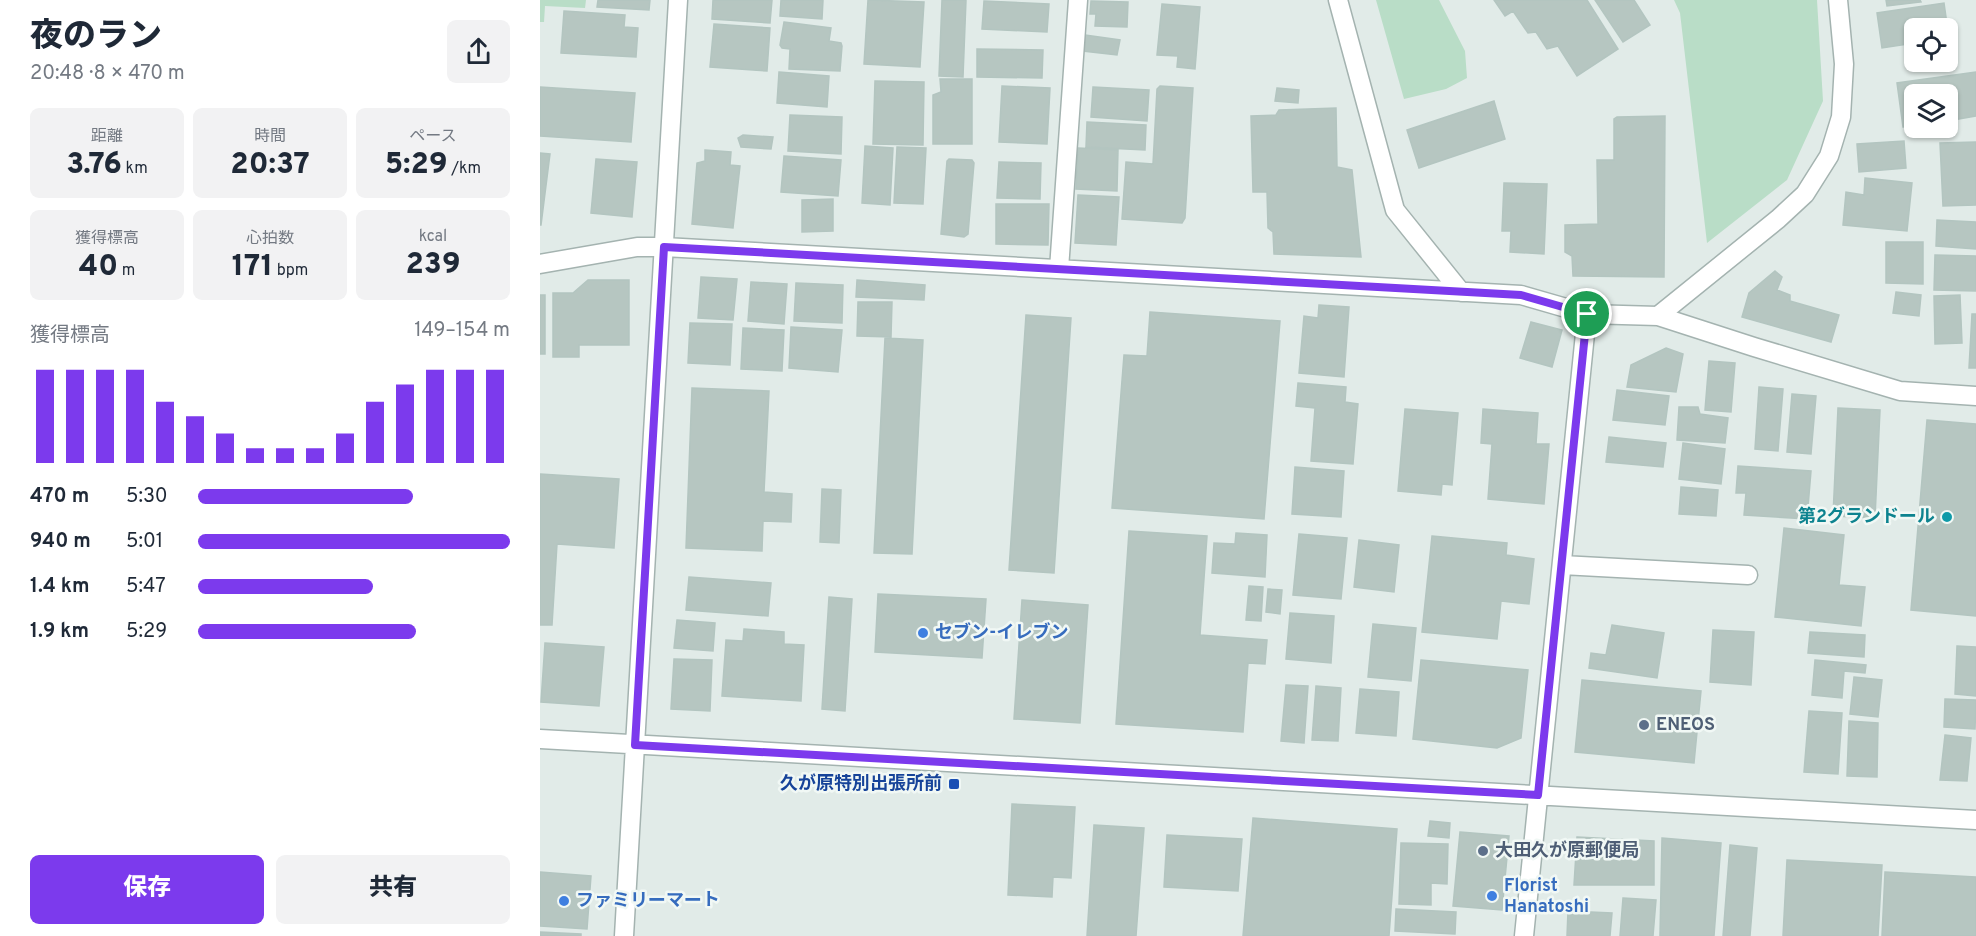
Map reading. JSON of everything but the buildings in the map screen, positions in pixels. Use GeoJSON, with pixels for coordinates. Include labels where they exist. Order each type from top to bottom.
{"type":"FeatureCollection","features":[{"type":"Feature","properties":{"kind":"street"},"geometry":{"type":"LineString","coordinates":[[624,936],[678,0]]}},
{"type":"Feature","properties":{"kind":"street"},"geometry":{"type":"LineString","coordinates":[[1059,269],[1078,0]]}},
{"type":"Feature","properties":{"kind":"street"},"geometry":{"type":"LineString","coordinates":[[1338,0],[1395,210],[1461,292]]}},
{"type":"Feature","properties":{"kind":"street"},"geometry":{"type":"LineString","coordinates":[[1658,316],[1778,219],[1805,194],[1829,156],[1841,117],[1844,64],[1838,0]]}},
{"type":"Feature","properties":{"kind":"street"},"geometry":{"type":"LineString","coordinates":[[540,264],[637,247],[664,247],[1521,295],[1587,314],[1658,316],[1900,391],[1976,396]]}},
{"type":"Feature","properties":{"kind":"street"},"geometry":{"type":"LineString","coordinates":[[1524,936],[1587,314]]}},
{"type":"Feature","properties":{"kind":"street"},"geometry":{"type":"LineString","coordinates":[[1562,565],[1748,575]]}},
{"type":"Feature","properties":{"kind":"street"},"geometry":{"type":"LineString","coordinates":[[540,739],[1976,820]]}},
{"type":"Feature","properties":{"kind":"green space"},"geometry":{"type":"Polygon","coordinates":[[[540,0],[586,0],[585,8],[545,6],[544,22],[540,22],[540,0]]]}},
{"type":"Feature","properties":{"kind":"green space"},"geometry":{"type":"Polygon","coordinates":[[[1376,0],[1439,0],[1465,51],[1467,78],[1446,89],[1404,99],[1376,0]]]}},
{"type":"Feature","properties":{"kind":"green space"},"geometry":{"type":"Polygon","coordinates":[[[1674,0],[1817,0],[1823,101],[1787,180],[1707,243],[1680,13],[1674,0]]]}},
{"type":"Feature","properties":{"kind":"place","name":"第2グランドール"},"geometry":{"type":"Point","coordinates":[1947,517]}},
{"type":"Feature","properties":{"kind":"place","name":"セブン-イレブン"},"geometry":{"type":"Point","coordinates":[923,633]}},
{"type":"Feature","properties":{"kind":"place","name":"ENEOS"},"geometry":{"type":"Point","coordinates":[1644,725]}},
{"type":"Feature","properties":{"kind":"place","name":"久が原特別出張所前"},"geometry":{"type":"Point","coordinates":[954,784]}},
{"type":"Feature","properties":{"kind":"place","name":"大田久が原郵便局"},"geometry":{"type":"Point","coordinates":[1483,851]}},
{"type":"Feature","properties":{"kind":"place","name":"Florist Hanatoshi"},"geometry":{"type":"Point","coordinates":[1492,896]}},
{"type":"Feature","properties":{"kind":"place","name":"ファミリーマート"},"geometry":{"type":"Point","coordinates":[564,901]}},
{"type":"Feature","properties":{"kind":"route"},"geometry":{"type":"LineString","coordinates":[[664,247],[1521,295],[1587,314],[1538,795],[635,745],[664,247]]}}]}
